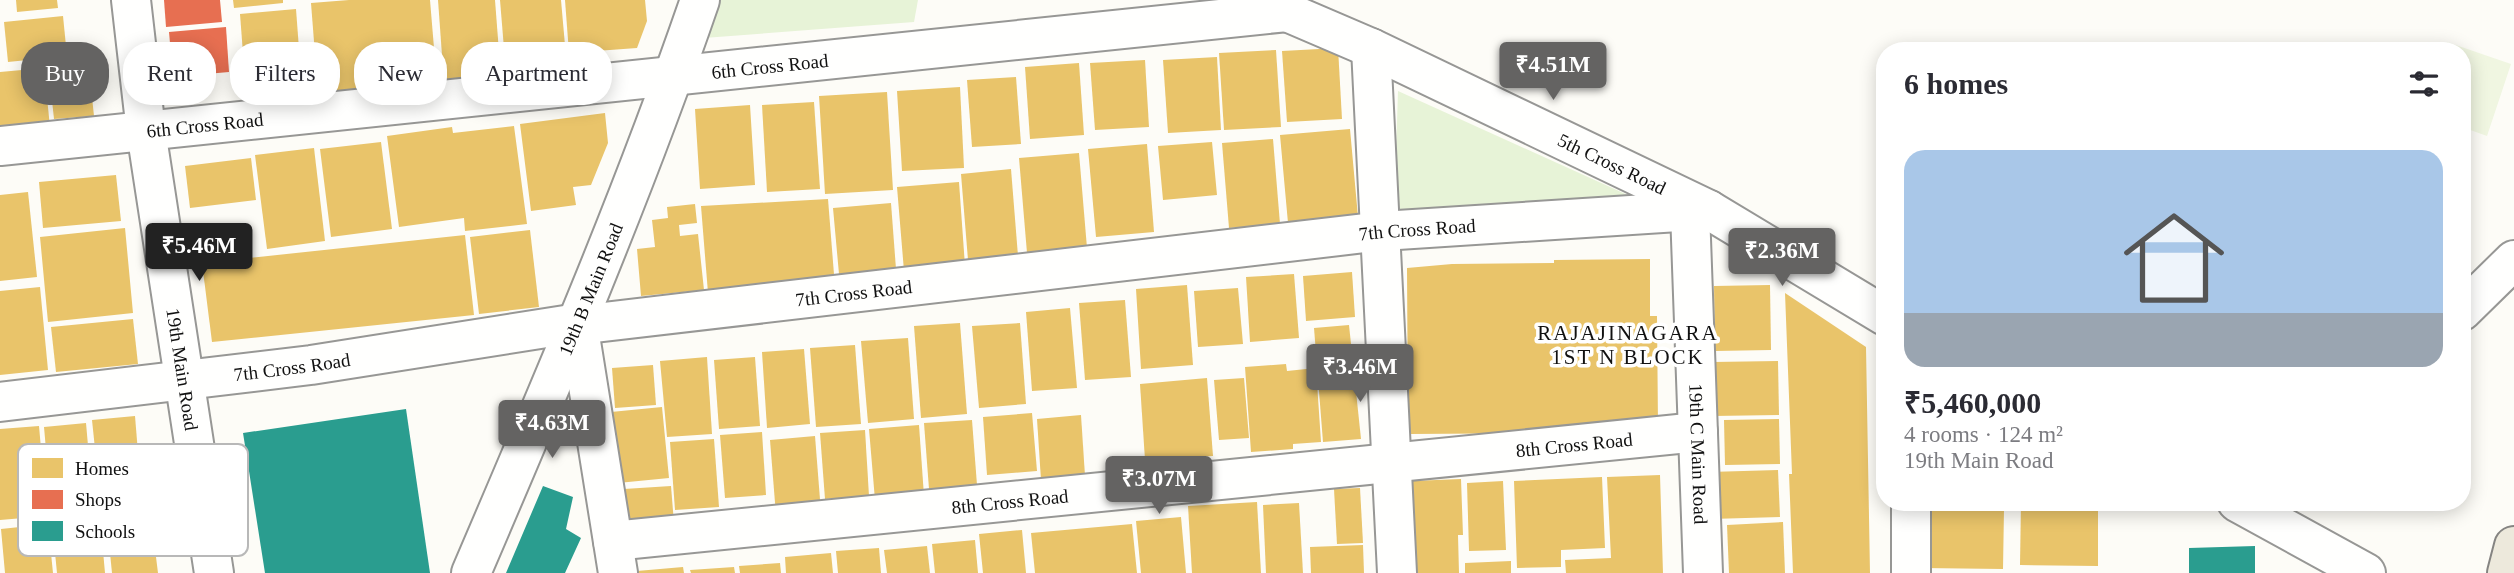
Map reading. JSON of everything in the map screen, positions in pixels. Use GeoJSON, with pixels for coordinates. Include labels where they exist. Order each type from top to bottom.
{"type":"FeatureCollection","features":[{"type":"Feature","properties":{"kind":"main road"},"geometry":{"type":"LineString","coordinates":[[2507,573],[2514,545]]}},
{"type":"Feature","properties":{"kind":"street","name":"19th Main Road"},"geometry":{"type":"LineString","coordinates":[[131,0],[146,131],[194,444]]}},
{"type":"Feature","properties":{"kind":"street","name":"19th B Main Road"},"geometry":{"type":"LineString","coordinates":[[471,573],[578,323],[674,76],[700,0]]}},
{"type":"Feature","properties":{"kind":"street","name":"5th Cross Road"},"geometry":{"type":"LineString","coordinates":[[1250,0],[1287,12],[1371,48],[1700,210],[1876,311]]}},
{"type":"Feature","properties":{"kind":"street","name":"6th Cross Road"},"geometry":{"type":"LineString","coordinates":[[0,146],[1287,12]]}},
{"type":"Feature","properties":{"kind":"street"},"geometry":{"type":"LineString","coordinates":[[1371,48],[1397,573]]}},
{"type":"Feature","properties":{"kind":"street","name":"7th Cross Road"},"geometry":{"type":"LineString","coordinates":[[0,402],[311,365],[578,323],[650,317],[1382,231],[1700,210]]}},
{"type":"Feature","properties":{"kind":"street","name":"19th C Main Road"},"geometry":{"type":"LineString","coordinates":[[1700,210],[1698,432],[1703,573]]}},
{"type":"Feature","properties":{"kind":"street"},"geometry":{"type":"LineString","coordinates":[[2471,302],[2514,260]]}},
{"type":"Feature","properties":{"kind":"street"},"geometry":{"type":"LineString","coordinates":[[578,323],[616,557]]}},
{"type":"Feature","properties":{"kind":"street","name":"8th Cross Road"},"geometry":{"type":"LineString","coordinates":[[616,557],[1392,463],[1698,432]]}},
{"type":"Feature","properties":{"kind":"street"},"geometry":{"type":"LineString","coordinates":[[1911,511],[1911,573]]}},
{"type":"Feature","properties":{"kind":"street"},"geometry":{"type":"LineString","coordinates":[[2253,511],[2367,573]]}},
{"type":"Feature","properties":{"kind":"green space"},"geometry":{"type":"Polygon","coordinates":[[[717,0],[918,0],[914,22],[704,38],[717,0]]]}},
{"type":"Feature","properties":{"kind":"green space"},"geometry":{"type":"Polygon","coordinates":[[[2471,50],[2511,64],[2487,136],[2471,130],[2471,50]]]}},
{"type":"Feature","properties":{"kind":"green space"},"geometry":{"type":"Polygon","coordinates":[[[1398,91],[1641,201],[1394,215],[1398,91]]]}},
{"type":"Feature","properties":{"kind":"building: Homes"},"geometry":{"type":"Polygon","coordinates":[[[16,0],[57,0],[58,8],[17,12],[16,0]]]}},
{"type":"Feature","properties":{"kind":"building: Homes"},"geometry":{"type":"Polygon","coordinates":[[[233,0],[283,0],[283,3],[234,8],[233,0]]]}},
{"type":"Feature","properties":{"kind":"building: Homes"},"geometry":{"type":"Polygon","coordinates":[[[430,0],[434,42],[354,42],[354,90],[340,91],[340,42],[314,42],[311,3],[430,0]]]}},
{"type":"Feature","properties":{"kind":"building: Homes"},"geometry":{"type":"Polygon","coordinates":[[[438,0],[495,0],[498,42],[461,42],[461,82],[447,83],[447,42],[441,42],[438,0]]]}},
{"type":"Feature","properties":{"kind":"building: Homes"},"geometry":{"type":"Polygon","coordinates":[[[500,0],[561,0],[565,42],[503,42],[500,0]]]}},
{"type":"Feature","properties":{"kind":"building: Homes"},"geometry":{"type":"Polygon","coordinates":[[[565,0],[645,0],[647,21],[637,48],[612,50],[612,42],[568,42],[565,0]]]}},
{"type":"Feature","properties":{"kind":"building: Homes"},"geometry":{"type":"Polygon","coordinates":[[[296,9],[298,42],[242,42],[240,14],[296,9]]]}},
{"type":"Feature","properties":{"kind":"building: Homes"},"geometry":{"type":"Polygon","coordinates":[[[63,16],[66,42],[21,42],[21,61],[8,62],[4,22],[63,16]]]}},
{"type":"Feature","properties":{"kind":"building: Homes"},"geometry":{"type":"Polygon","coordinates":[[[1338,48],[1342,119],[1287,122],[1282,51],[1338,48]]]}},
{"type":"Feature","properties":{"kind":"building: Homes"},"geometry":{"type":"Polygon","coordinates":[[[1276,50],[1281,127],[1224,130],[1219,53],[1276,50]]]}},
{"type":"Feature","properties":{"kind":"building: Homes"},"geometry":{"type":"Polygon","coordinates":[[[1217,57],[1221,130],[1168,133],[1163,60],[1217,57]]]}},
{"type":"Feature","properties":{"kind":"building: Homes"},"geometry":{"type":"Polygon","coordinates":[[[1145,60],[1149,127],[1095,130],[1090,63],[1145,60]]]}},
{"type":"Feature","properties":{"kind":"building: Homes"},"geometry":{"type":"Polygon","coordinates":[[[1079,63],[1084,135],[1030,139],[1025,67],[1079,63]]]}},
{"type":"Feature","properties":{"kind":"building: Homes"},"geometry":{"type":"Polygon","coordinates":[[[21,70],[21,105],[48,105],[50,127],[0,132],[0,72],[21,70]]]}},
{"type":"Feature","properties":{"kind":"building: Homes"},"geometry":{"type":"Polygon","coordinates":[[[1016,77],[1021,144],[972,147],[967,80],[1016,77]]]}},
{"type":"Feature","properties":{"kind":"building: Homes"},"geometry":{"type":"Polygon","coordinates":[[[960,87],[964,168],[902,171],[897,91],[960,87]]]}},
{"type":"Feature","properties":{"kind":"building: Homes"},"geometry":{"type":"Polygon","coordinates":[[[887,92],[893,190],[825,194],[819,96],[887,92]]]}},
{"type":"Feature","properties":{"kind":"building: Homes"},"geometry":{"type":"Polygon","coordinates":[[[814,102],[820,189],[767,192],[762,105],[814,102]]]}},
{"type":"Feature","properties":{"kind":"building: Homes"},"geometry":{"type":"Polygon","coordinates":[[[52,105],[93,105],[94,116],[54,119],[52,105]]]}},
{"type":"Feature","properties":{"kind":"building: Homes"},"geometry":{"type":"Polygon","coordinates":[[[750,105],[755,185],[700,189],[695,109],[750,105]]]}},
{"type":"Feature","properties":{"kind":"building: Homes"},"geometry":{"type":"Polygon","coordinates":[[[605,113],[608,143],[591,185],[573,187],[576,205],[531,211],[520,124],[605,113]]]}},
{"type":"Feature","properties":{"kind":"building: Homes"},"geometry":{"type":"Polygon","coordinates":[[[514,126],[527,224],[465,231],[464,218],[399,227],[387,136],[452,127],[453,133],[514,126]]]}},
{"type":"Feature","properties":{"kind":"building: Homes"},"geometry":{"type":"Polygon","coordinates":[[[1350,129],[1358,217],[1288,223],[1280,135],[1350,129]]]}},
{"type":"Feature","properties":{"kind":"building: Homes"},"geometry":{"type":"Polygon","coordinates":[[[1273,139],[1280,224],[1229,228],[1222,143],[1273,139]]]}},
{"type":"Feature","properties":{"kind":"building: Homes"},"geometry":{"type":"Polygon","coordinates":[[[381,142],[392,229],[331,237],[320,149],[381,142]]]}},
{"type":"Feature","properties":{"kind":"building: Homes"},"geometry":{"type":"Polygon","coordinates":[[[1212,142],[1217,195],[1163,200],[1158,146],[1212,142]]]}},
{"type":"Feature","properties":{"kind":"building: Homes"},"geometry":{"type":"Polygon","coordinates":[[[1147,144],[1154,232],[1096,237],[1088,149],[1147,144]]]}},
{"type":"Feature","properties":{"kind":"building: Homes"},"geometry":{"type":"Polygon","coordinates":[[[314,148],[325,241],[267,249],[255,155],[314,148]]]}},
{"type":"Feature","properties":{"kind":"building: Homes"},"geometry":{"type":"Polygon","coordinates":[[[1079,153],[1087,248],[1027,253],[1019,158],[1079,153]]]}},
{"type":"Feature","properties":{"kind":"building: Homes"},"geometry":{"type":"Polygon","coordinates":[[[251,158],[256,200],[190,208],[185,166],[251,158]]]}},
{"type":"Feature","properties":{"kind":"building: Homes"},"geometry":{"type":"Polygon","coordinates":[[[1011,169],[1018,256],[968,260],[961,174],[1011,169]]]}},
{"type":"Feature","properties":{"kind":"building: Homes"},"geometry":{"type":"Polygon","coordinates":[[[116,175],[121,221],[43,228],[39,182],[116,175]]]}},
{"type":"Feature","properties":{"kind":"building: Homes"},"geometry":{"type":"Polygon","coordinates":[[[959,182],[965,266],[904,271],[897,187],[959,182]]]}},
{"type":"Feature","properties":{"kind":"building: Homes"},"geometry":{"type":"Polygon","coordinates":[[[28,192],[37,277],[0,281],[0,195],[28,192]]]}},
{"type":"Feature","properties":{"kind":"building: Homes"},"geometry":{"type":"Polygon","coordinates":[[[828,199],[835,287],[708,293],[701,206],[828,199]]]}},
{"type":"Feature","properties":{"kind":"building: Homes"},"geometry":{"type":"Polygon","coordinates":[[[891,203],[896,269],[839,274],[833,208],[891,203]]]}},
{"type":"Feature","properties":{"kind":"building: Homes"},"geometry":{"type":"Polygon","coordinates":[[[695,204],[697,223],[679,225],[680,236],[698,234],[704,290],[641,296],[637,249],[655,247],[652,220],[668,218],[667,207],[695,204]]]}},
{"type":"Feature","properties":{"kind":"building: Homes"},"geometry":{"type":"Polygon","coordinates":[[[125,228],[133,313],[48,322],[40,237],[125,228]]]}},
{"type":"Feature","properties":{"kind":"building: Homes"},"geometry":{"type":"Polygon","coordinates":[[[530,230],[539,307],[479,314],[470,237],[530,230]]]}},
{"type":"Feature","properties":{"kind":"building: Homes"},"geometry":{"type":"Polygon","coordinates":[[[465,235],[474,315],[212,342],[202,263],[465,235]]]}},
{"type":"Feature","properties":{"kind":"building: Homes"},"geometry":{"type":"Polygon","coordinates":[[[1650,259],[1650,316],[1657,316],[1658,426],[1555,427],[1555,433],[1408,434],[1407,268],[1452,264],[1554,263],[1554,260],[1650,259]]]}},
{"type":"Feature","properties":{"kind":"building: Homes"},"geometry":{"type":"Polygon","coordinates":[[[1352,272],[1355,317],[1306,321],[1303,276],[1352,272]]]}},
{"type":"Feature","properties":{"kind":"building: Homes"},"geometry":{"type":"Polygon","coordinates":[[[1294,274],[1299,338],[1250,342],[1246,277],[1294,274]]]}},
{"type":"Feature","properties":{"kind":"building: Homes"},"geometry":{"type":"Polygon","coordinates":[[[1187,285],[1193,365],[1141,369],[1136,289],[1187,285]]]}},
{"type":"Feature","properties":{"kind":"building: Homes"},"geometry":{"type":"Polygon","coordinates":[[[1770,285],[1771,350],[1715,351],[1714,286],[1770,285]]]}},
{"type":"Feature","properties":{"kind":"building: Homes"},"geometry":{"type":"Polygon","coordinates":[[[40,287],[48,370],[0,375],[0,291],[40,287]]]}},
{"type":"Feature","properties":{"kind":"building: Homes"},"geometry":{"type":"Polygon","coordinates":[[[1238,288],[1243,344],[1198,347],[1194,291],[1238,288]]]}},
{"type":"Feature","properties":{"kind":"building: Homes"},"geometry":{"type":"Polygon","coordinates":[[[1785,293],[1866,347],[1870,573],[1793,573],[1785,293]]]}},
{"type":"Feature","properties":{"kind":"building: Homes"},"geometry":{"type":"Polygon","coordinates":[[[1125,300],[1131,377],[1085,380],[1079,303],[1125,300]]]}},
{"type":"Feature","properties":{"kind":"building: Homes"},"geometry":{"type":"Polygon","coordinates":[[[1070,308],[1077,388],[1032,391],[1026,312],[1070,308]]]}},
{"type":"Feature","properties":{"kind":"building: Homes"},"geometry":{"type":"Polygon","coordinates":[[[133,319],[138,364],[56,372],[51,327],[133,319]]]}},
{"type":"Feature","properties":{"kind":"building: Homes"},"geometry":{"type":"Polygon","coordinates":[[[960,323],[967,414],[921,418],[914,326],[960,323]]]}},
{"type":"Feature","properties":{"kind":"building: Homes"},"geometry":{"type":"Polygon","coordinates":[[[1020,323],[1026,404],[979,408],[972,326],[1020,323]]]}},
{"type":"Feature","properties":{"kind":"building: Homes"},"geometry":{"type":"Polygon","coordinates":[[[1349,325],[1361,439],[1323,442],[1314,328],[1349,325]]]}},
{"type":"Feature","properties":{"kind":"building: Homes"},"geometry":{"type":"Polygon","coordinates":[[[908,338],[914,419],[868,423],[861,341],[908,338]]]}},
{"type":"Feature","properties":{"kind":"building: Homes"},"geometry":{"type":"Polygon","coordinates":[[[855,345],[861,424],[816,427],[810,348],[855,345]]]}},
{"type":"Feature","properties":{"kind":"building: Homes"},"geometry":{"type":"Polygon","coordinates":[[[804,349],[810,424],[767,428],[762,352],[804,349]]]}},
{"type":"Feature","properties":{"kind":"building: Homes"},"geometry":{"type":"Polygon","coordinates":[[[707,357],[712,434],[667,437],[660,361],[707,357]]]}},
{"type":"Feature","properties":{"kind":"building: Homes"},"geometry":{"type":"Polygon","coordinates":[[[755,357],[760,426],[719,429],[714,360],[755,357]]]}},
{"type":"Feature","properties":{"kind":"building: Homes"},"geometry":{"type":"Polygon","coordinates":[[[1778,361],[1779,415],[1713,416],[1713,362],[1778,361]]]}},
{"type":"Feature","properties":{"kind":"building: Homes"},"geometry":{"type":"Polygon","coordinates":[[[1286,364],[1287,371],[1316,368],[1321,442],[1293,444],[1293,449],[1251,452],[1245,367],[1286,364]]]}},
{"type":"Feature","properties":{"kind":"building: Homes"},"geometry":{"type":"Polygon","coordinates":[[[653,365],[656,405],[615,408],[612,368],[653,365]]]}},
{"type":"Feature","properties":{"kind":"building: Homes"},"geometry":{"type":"Polygon","coordinates":[[[1207,378],[1213,456],[1145,460],[1140,384],[1207,378]]]}},
{"type":"Feature","properties":{"kind":"building: Homes"},"geometry":{"type":"Polygon","coordinates":[[[1244,378],[1249,438],[1219,440],[1214,380],[1244,378]]]}},
{"type":"Feature","properties":{"kind":"building: Homes"},"geometry":{"type":"Polygon","coordinates":[[[662,407],[669,478],[618,483],[611,412],[662,407]]]}},
{"type":"Feature","properties":{"kind":"building: Homes"},"geometry":{"type":"Polygon","coordinates":[[[1032,413],[1037,471],[987,475],[983,417],[1032,413]]]}},
{"type":"Feature","properties":{"kind":"building: Homes"},"geometry":{"type":"Polygon","coordinates":[[[1081,415],[1085,476],[1041,480],[1037,419],[1081,415]]]}},
{"type":"Feature","properties":{"kind":"building: Homes"},"geometry":{"type":"Polygon","coordinates":[[[135,416],[137,444],[94,444],[92,420],[135,416]]]}},
{"type":"Feature","properties":{"kind":"building: Homes"},"geometry":{"type":"Polygon","coordinates":[[[1779,419],[1780,464],[1725,465],[1724,420],[1779,419]]]}},
{"type":"Feature","properties":{"kind":"building: Homes"},"geometry":{"type":"Polygon","coordinates":[[[972,420],[977,485],[929,489],[924,423],[972,420]]]}},
{"type":"Feature","properties":{"kind":"building: Homes"},"geometry":{"type":"Polygon","coordinates":[[[86,423],[88,444],[46,444],[44,427],[86,423]]]}},
{"type":"Feature","properties":{"kind":"building: Homes"},"geometry":{"type":"Polygon","coordinates":[[[919,425],[924,496],[875,500],[869,429],[919,425]]]}},
{"type":"Feature","properties":{"kind":"building: Homes"},"geometry":{"type":"Polygon","coordinates":[[[39,426],[41,444],[18,444],[18,518],[0,520],[0,429],[39,426]]]}},
{"type":"Feature","properties":{"kind":"building: Homes"},"geometry":{"type":"Polygon","coordinates":[[[865,430],[869,496],[825,499],[820,433],[865,430]]]}},
{"type":"Feature","properties":{"kind":"building: Homes"},"geometry":{"type":"Polygon","coordinates":[[[762,432],[766,495],[725,498],[720,435],[762,432]]]}},
{"type":"Feature","properties":{"kind":"building: Homes"},"geometry":{"type":"Polygon","coordinates":[[[815,436],[821,512],[776,515],[770,440],[815,436]]]}},
{"type":"Feature","properties":{"kind":"building: Homes"},"geometry":{"type":"Polygon","coordinates":[[[714,439],[719,507],[675,510],[670,442],[714,439]]]}},
{"type":"Feature","properties":{"kind":"building: Homes"},"geometry":{"type":"Polygon","coordinates":[[[1778,470],[1780,517],[1711,519],[1709,472],[1778,470]]]}},
{"type":"Feature","properties":{"kind":"building: Homes"},"geometry":{"type":"Polygon","coordinates":[[[1660,475],[1663,573],[1566,573],[1565,560],[1611,558],[1607,477],[1660,475]]]}},
{"type":"Feature","properties":{"kind":"building: Homes"},"geometry":{"type":"Polygon","coordinates":[[[1602,477],[1605,548],[1561,550],[1561,567],[1517,568],[1514,481],[1602,477]]]}},
{"type":"Feature","properties":{"kind":"building: Homes"},"geometry":{"type":"Polygon","coordinates":[[[1461,479],[1463,535],[1458,535],[1459,573],[1415,573],[1412,481],[1461,479]]]}},
{"type":"Feature","properties":{"kind":"building: Homes"},"geometry":{"type":"Polygon","coordinates":[[[1503,481],[1506,550],[1469,551],[1467,483],[1503,481]]]}},
{"type":"Feature","properties":{"kind":"building: Homes"},"geometry":{"type":"Polygon","coordinates":[[[671,486],[674,523],[627,527],[624,489],[671,486]]]}},
{"type":"Feature","properties":{"kind":"building: Homes"},"geometry":{"type":"Polygon","coordinates":[[[1360,488],[1363,543],[1337,544],[1334,489],[1360,488]]]}},
{"type":"Feature","properties":{"kind":"building: Homes"},"geometry":{"type":"Polygon","coordinates":[[[1257,502],[1261,573],[1192,573],[1188,506],[1257,502]]]}},
{"type":"Feature","properties":{"kind":"building: Homes"},"geometry":{"type":"Polygon","coordinates":[[[1299,503],[1303,573],[1266,573],[1263,505],[1299,503]]]}},
{"type":"Feature","properties":{"kind":"building: Homes"},"geometry":{"type":"Polygon","coordinates":[[[1922,511],[2004,511],[2003,569],[1922,568],[1922,511]]]}},
{"type":"Feature","properties":{"kind":"building: Homes"},"geometry":{"type":"Polygon","coordinates":[[[2021,511],[2098,511],[2098,566],[2020,565],[2021,511]]]}},
{"type":"Feature","properties":{"kind":"building: Homes"},"geometry":{"type":"Polygon","coordinates":[[[1181,517],[1186,573],[1141,573],[1136,521],[1181,517]]]}},
{"type":"Feature","properties":{"kind":"building: Homes"},"geometry":{"type":"Polygon","coordinates":[[[1783,522],[1785,573],[1729,573],[1727,525],[1783,522]]]}},
{"type":"Feature","properties":{"kind":"building: Homes"},"geometry":{"type":"Polygon","coordinates":[[[1132,524],[1137,573],[1035,573],[1031,533],[1132,524]]]}},
{"type":"Feature","properties":{"kind":"building: Homes"},"geometry":{"type":"Polygon","coordinates":[[[18,527],[18,556],[51,556],[53,573],[5,573],[1,529],[18,527]]]}},
{"type":"Feature","properties":{"kind":"building: Homes"},"geometry":{"type":"Polygon","coordinates":[[[1022,530],[1026,573],[983,573],[979,534],[1022,530]]]}},
{"type":"Feature","properties":{"kind":"building: Homes"},"geometry":{"type":"Polygon","coordinates":[[[975,540],[978,573],[935,573],[932,544],[975,540]]]}},
{"type":"Feature","properties":{"kind":"building: Homes"},"geometry":{"type":"Polygon","coordinates":[[[1363,545],[1364,573],[1311,573],[1310,547],[1363,545]]]}},
{"type":"Feature","properties":{"kind":"building: Homes"},"geometry":{"type":"Polygon","coordinates":[[[927,546],[930,573],[887,573],[884,550],[927,546]]]}},
{"type":"Feature","properties":{"kind":"building: Homes"},"geometry":{"type":"Polygon","coordinates":[[[879,548],[881,573],[838,573],[836,551],[879,548]]]}},
{"type":"Feature","properties":{"kind":"building: Homes"},"geometry":{"type":"Polygon","coordinates":[[[831,553],[833,573],[786,573],[785,557],[831,553]]]}},
{"type":"Feature","properties":{"kind":"building: Homes"},"geometry":{"type":"Polygon","coordinates":[[[55,556],[103,556],[105,573],[57,573],[55,556]]]}},
{"type":"Feature","properties":{"kind":"building: Homes"},"geometry":{"type":"Polygon","coordinates":[[[110,556],[156,556],[158,573],[112,573],[110,556]]]}},
{"type":"Feature","properties":{"kind":"building: Homes"},"geometry":{"type":"Polygon","coordinates":[[[1511,561],[1511,573],[1465,573],[1465,563],[1511,561]]]}},
{"type":"Feature","properties":{"kind":"building: Homes"},"geometry":{"type":"Polygon","coordinates":[[[780,563],[781,573],[740,573],[739,566],[780,563]]]}},
{"type":"Feature","properties":{"kind":"building: Homes"},"geometry":{"type":"Polygon","coordinates":[[[683,567],[684,573],[637,573],[637,571],[683,567]]]}},
{"type":"Feature","properties":{"kind":"building: Homes"},"geometry":{"type":"Polygon","coordinates":[[[734,567],[735,573],[691,573],[690,570],[734,567]]]}},
{"type":"Feature","properties":{"kind":"building: Shops"},"geometry":{"type":"Polygon","coordinates":[[[164,0],[220,0],[222,22],[166,27],[164,0]]]}},
{"type":"Feature","properties":{"kind":"building: Shops"},"geometry":{"type":"Polygon","coordinates":[[[226,27],[229,72],[216,73],[216,42],[170,42],[169,32],[226,27]]]}},
{"type":"Feature","properties":{"kind":"building: Schools"},"geometry":{"type":"Polygon","coordinates":[[[406,409],[430,573],[265,573],[248,465],[248,444],[245,444],[243,433],[406,409]]]}},
{"type":"Feature","properties":{"kind":"building: Schools"},"geometry":{"type":"Polygon","coordinates":[[[543,486],[573,497],[566,529],[581,538],[565,573],[506,573],[543,486]]]}},
{"type":"Feature","properties":{"kind":"building: Schools"},"geometry":{"type":"Polygon","coordinates":[[[2255,546],[2255,573],[2189,573],[2189,548],[2255,546]]]}},
{"type":"Feature","properties":{"kind":"district","name":"RAJAJINAGARA 1ST N BLOCK"},"geometry":{"type":"Point","coordinates":[1628,345]}}]}
